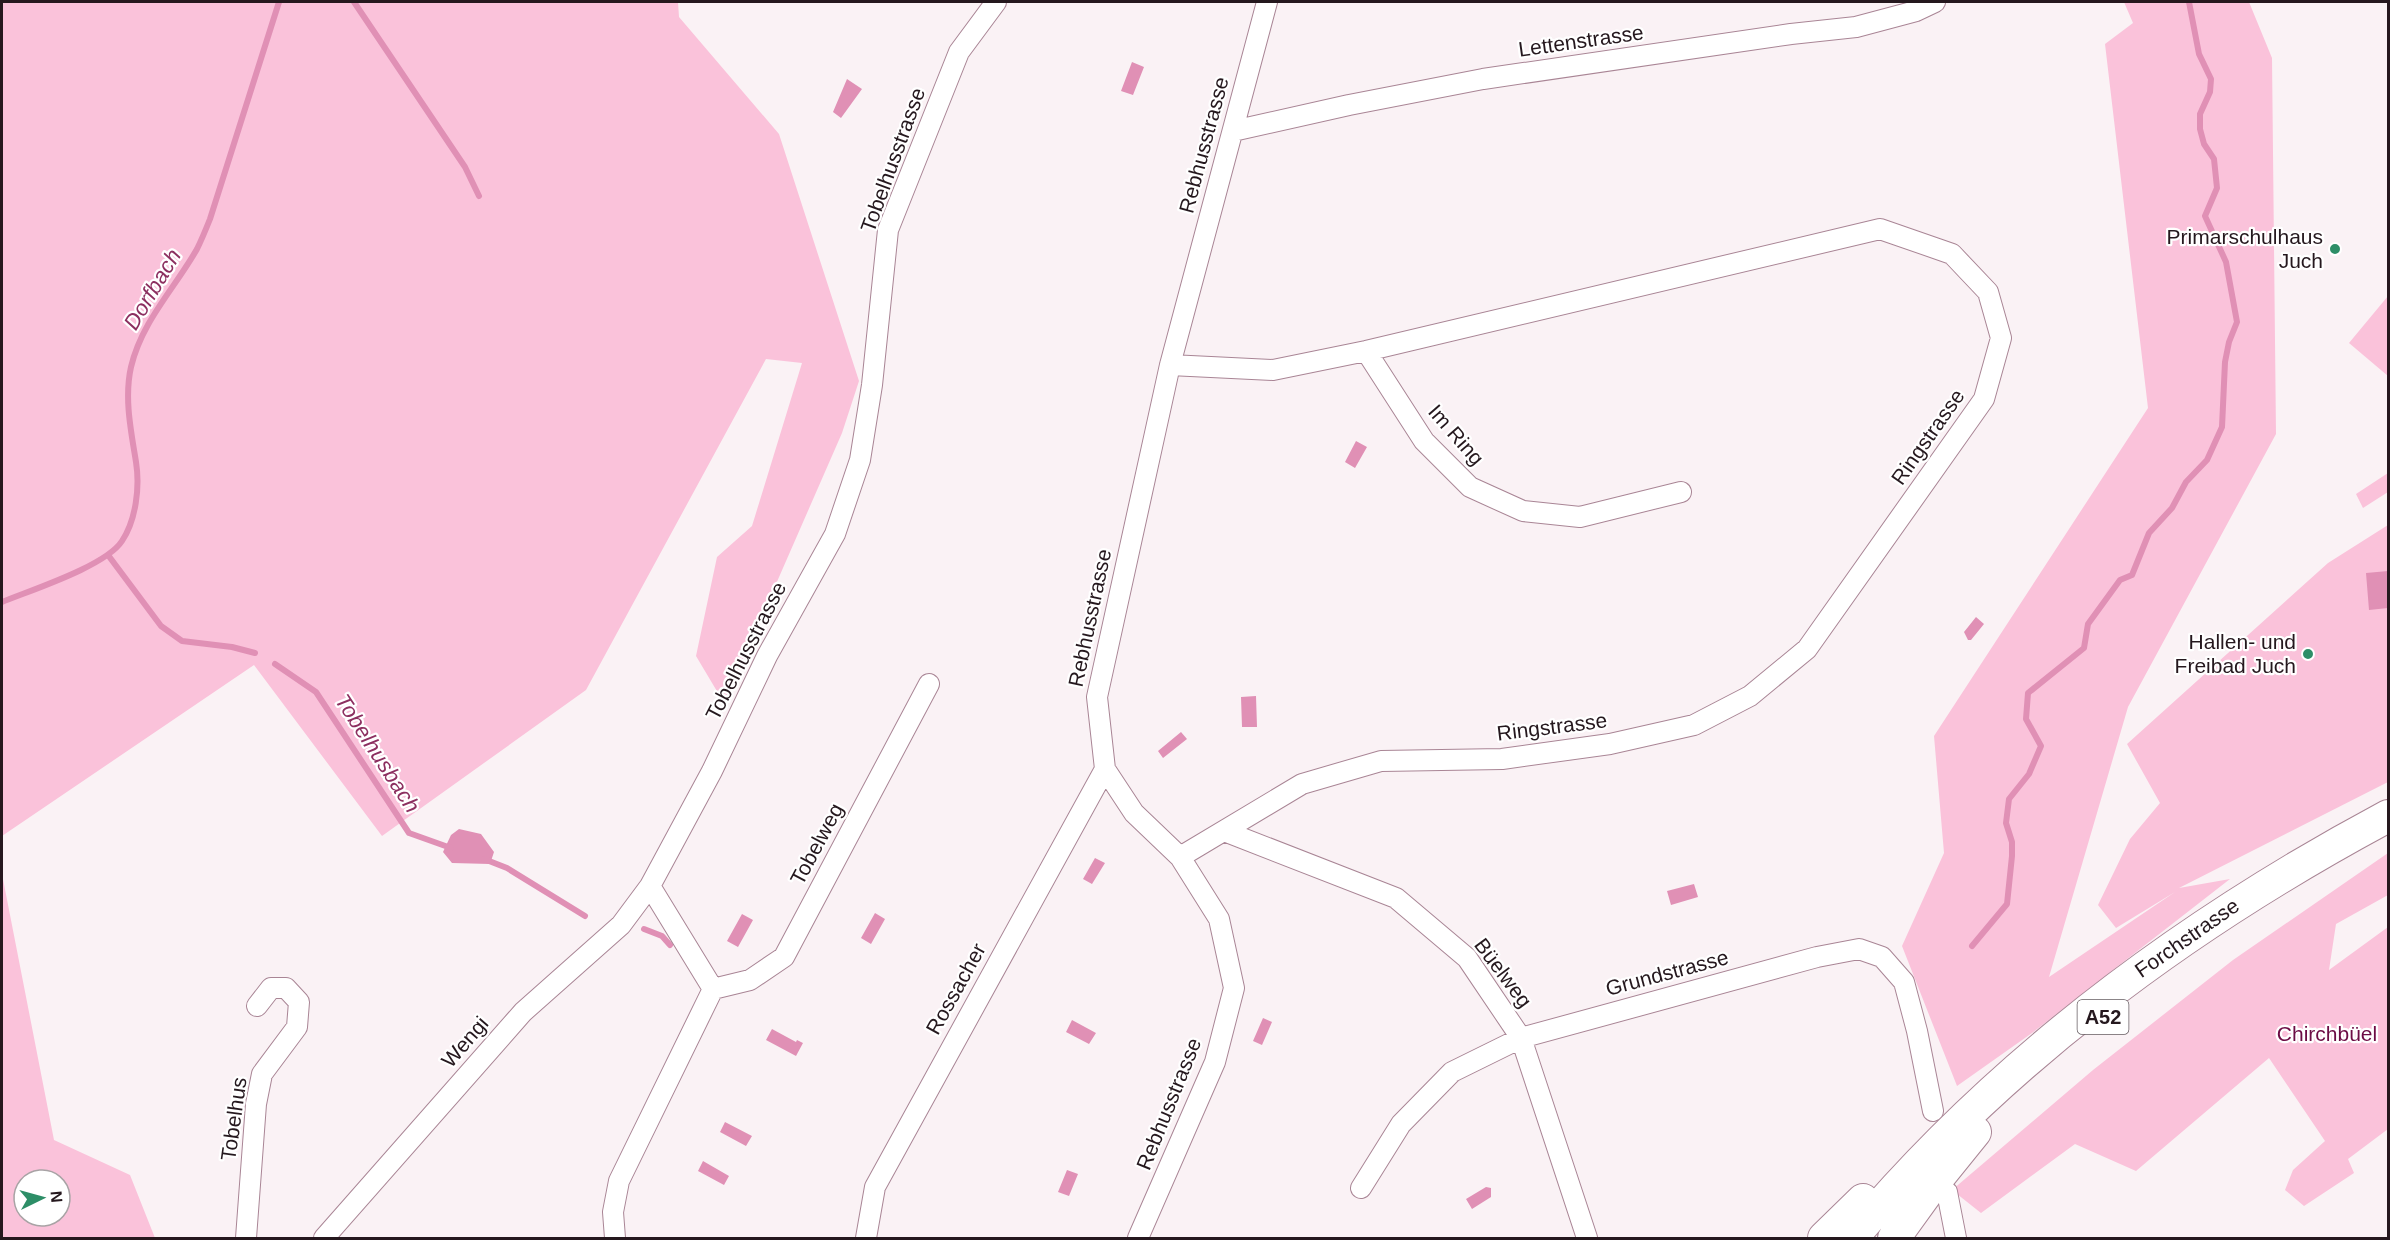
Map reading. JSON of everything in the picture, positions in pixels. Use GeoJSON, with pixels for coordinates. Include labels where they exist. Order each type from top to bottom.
{"type":"FeatureCollection","features":[{"type":"Feature","properties":{"kind":"highway","name":"Forchstrasse"},"geometry":{"type":"LineString","coordinates":[[1872,1239],[1977,1115],[2066,1027],[2155,958],[2261,888],[2388,816]]}},
{"type":"Feature","properties":{"kind":"highway","name":"Forchstrasse"},"geometry":{"type":"LineString","coordinates":[[1852,1239],[1903,1180],[1977,1115],[2068,1044],[2193,950],[2278,894],[2388,832]]}},
{"type":"Feature","properties":{"kind":"highway"},"geometry":{"type":"LineString","coordinates":[[1824,1239],[1875,1189],[1977,1115]]}},
{"type":"Feature","properties":{"kind":"highway"},"geometry":{"type":"LineString","coordinates":[[1894,1239],[1977,1115]]}},
{"type":"Feature","properties":{"kind":"street","name":"Tobelhusstrasse"},"geometry":{"type":"LineString","coordinates":[[650,886],[712,771],[767,656],[835,534],[860,460],[872,385],[888,230],[958,52],[996,2]]}},
{"type":"Feature","properties":{"kind":"street","name":"Rebhusstrasse"},"geometry":{"type":"LineString","coordinates":[[1138,1239],[1215,1062],[1234,988],[1219,919],[1179,857],[1134,813],[1105,769],[1097,697],[1170,365],[1267,2]]}},
{"type":"Feature","properties":{"kind":"street","name":"Lettenstrasse"},"geometry":{"type":"LineString","coordinates":[[1233,131],[1348,105],[1483,79],[1856,27],[1916,12],[1935,2]]}},
{"type":"Feature","properties":{"kind":"street","name":"Ringstrasse"},"geometry":{"type":"LineString","coordinates":[[1170,365],[1274,370],[1366,351],[1880,229],[1952,254],[1988,292],[2001,338],[1984,399],[1807,649],[1750,696],[1694,725],[1610,744],[1502,759],[1381,760],[1302,784],[1179,857]]}},
{"type":"Feature","properties":{"kind":"street","name":"Im Ring"},"geometry":{"type":"LineString","coordinates":[[1366,351],[1424,441],[1470,487],[1523,511],[1580,517],[1681,492]]}},
{"type":"Feature","properties":{"kind":"street","name":"Tobelweg"},"geometry":{"type":"LineString","coordinates":[[713,989],[750,980],[784,957],[929,684]]}},
{"type":"Feature","properties":{"kind":"street","name":"Rossacher"},"geometry":{"type":"LineString","coordinates":[[866,1239],[875,1187],[1105,769]]}},
{"type":"Feature","properties":{"kind":"street","name":"Büelweg"},"geometry":{"type":"LineString","coordinates":[[1224,831],[1396,898],[1467,958],[1521,1038],[1587,1239]]}},
{"type":"Feature","properties":{"kind":"street"},"geometry":{"type":"LineString","coordinates":[[615,1239],[613,1212],[619,1181],[713,989],[650,886]]}},
{"type":"Feature","properties":{"kind":"street","name":"Wengi"},"geometry":{"type":"LineString","coordinates":[[324,1239],[523,1012],[621,925],[650,886]]}},
{"type":"Feature","properties":{"kind":"street","name":"Grundstrasse"},"geometry":{"type":"LineString","coordinates":[[1361,1188],[1401,1124],[1452,1072],[1521,1038],[1817,957],[1859,949],[1882,957],[1904,982],[1934,1112]]}},
{"type":"Feature","properties":{"kind":"street","name":"Tobelhus"},"geometry":{"type":"LineString","coordinates":[[246,1239],[256,1104],[262,1074],[297,1027],[299,1002],[286,988],[271,988],[256,1006]]}},
{"type":"Feature","properties":{"kind":"street"},"geometry":{"type":"LineString","coordinates":[[1947,1192],[1956,1239]]}},
{"type":"Feature","properties":{"kind":"green space"},"geometry":{"type":"Polygon","coordinates":[[[2,2],[678,2],[679,17],[779,134],[859,381],[842,433],[724,703],[696,656],[717,557],[752,526],[802,363],[766,359],[586,690],[382,836],[254,665],[2,836],[2,2]]]}},
{"type":"Feature","properties":{"kind":"green space"},"geometry":{"type":"Polygon","coordinates":[[[2124,2],[2249,2],[2272,58],[2276,434],[2128,707],[2049,977],[2175,892],[2116,928],[2098,905],[2130,839],[2160,803],[2127,744],[2328,563],[2388,525],[2388,782],[2179,888],[2230,879],[2032,1033],[1957,1086],[1902,946],[1944,853],[1934,736],[2148,408],[2105,44],[2133,23],[2124,2]]]}},
{"type":"Feature","properties":{"kind":"green space"},"geometry":{"type":"Polygon","coordinates":[[[2388,296],[2388,376],[2349,343],[2388,296]]]}},
{"type":"Feature","properties":{"kind":"green space"},"geometry":{"type":"Polygon","coordinates":[[[2388,473],[2388,492],[2363,508],[2356,494],[2388,473]]]}},
{"type":"Feature","properties":{"kind":"green space","name":"Chirchbüel"},"geometry":{"type":"Polygon","coordinates":[[[2388,853],[2388,895],[2336,924],[2329,970],[2388,927],[2388,1129],[2348,1159],[2354,1173],[2304,1206],[2285,1190],[2293,1170],[2325,1141],[2269,1058],[2136,1171],[2075,1144],[1981,1213],[1952,1190],[2093,1070],[2233,960],[2388,853]]]}},
{"type":"Feature","properties":{"kind":"green space"},"geometry":{"type":"Polygon","coordinates":[[[2,874],[54,1140],[130,1175],[155,1238],[2,1238],[2,874]]]}},
{"type":"Feature","properties":{"kind":"shaded area"},"geometry":{"type":"Polygon","coordinates":[[[1132,62],[1144,67],[1133,95],[1121,91],[1132,62]]]}},
{"type":"Feature","properties":{"kind":"shaded area"},"geometry":{"type":"Polygon","coordinates":[[[847,79],[862,89],[841,118],[833,112],[847,79]]]}},
{"type":"Feature","properties":{"kind":"shaded area"},"geometry":{"type":"Polygon","coordinates":[[[1356,441],[1367,447],[1355,468],[1345,462],[1356,441]]]}},
{"type":"Feature","properties":{"kind":"shaded area"},"geometry":{"type":"Polygon","coordinates":[[[2388,571],[2388,608],[2369,610],[2366,573],[2388,571]]]}},
{"type":"Feature","properties":{"kind":"shaded area"},"geometry":{"type":"Polygon","coordinates":[[[1976,617],[1984,624],[1971,640],[1968,640],[1964,632],[1976,617]]]}},
{"type":"Feature","properties":{"kind":"shaded area"},"geometry":{"type":"Polygon","coordinates":[[[1256,696],[1257,727],[1242,727],[1241,697],[1256,696]]]}},
{"type":"Feature","properties":{"kind":"shaded area"},"geometry":{"type":"Polygon","coordinates":[[[1181,732],[1187,739],[1163,758],[1158,751],[1181,732]]]}},
{"type":"Feature","properties":{"kind":"shaded area"},"geometry":{"type":"Polygon","coordinates":[[[459,829],[481,834],[494,852],[490,864],[452,863],[443,852],[451,835],[459,829]]]}},
{"type":"Feature","properties":{"kind":"shaded area"},"geometry":{"type":"Polygon","coordinates":[[[1095,858],[1105,863],[1092,884],[1083,879],[1095,858]]]}},
{"type":"Feature","properties":{"kind":"shaded area"},"geometry":{"type":"Polygon","coordinates":[[[1694,884],[1698,897],[1671,905],[1667,891],[1694,884]]]}},
{"type":"Feature","properties":{"kind":"shaded area"},"geometry":{"type":"Polygon","coordinates":[[[875,913],[885,919],[871,944],[861,938],[875,913]]]}},
{"type":"Feature","properties":{"kind":"shaded area"},"geometry":{"type":"Polygon","coordinates":[[[742,914],[753,920],[738,947],[727,941],[742,914]]]}},
{"type":"Feature","properties":{"kind":"shaded area"},"geometry":{"type":"Polygon","coordinates":[[[1263,1018],[1272,1022],[1262,1045],[1253,1041],[1263,1018]]]}},
{"type":"Feature","properties":{"kind":"shaded area"},"geometry":{"type":"Polygon","coordinates":[[[1072,1020],[1096,1033],[1089,1044],[1066,1032],[1072,1020]]]}},
{"type":"Feature","properties":{"kind":"shaded area"},"geometry":{"type":"Polygon","coordinates":[[[772,1029],[796,1042],[797,1040],[803,1043],[796,1056],[766,1040],[772,1029]]]}},
{"type":"Feature","properties":{"kind":"shaded area"},"geometry":{"type":"Polygon","coordinates":[[[725,1122],[752,1136],[746,1146],[720,1132],[725,1122]]]}},
{"type":"Feature","properties":{"kind":"shaded area"},"geometry":{"type":"Polygon","coordinates":[[[703,1161],[729,1176],[724,1185],[698,1171],[703,1161]]]}},
{"type":"Feature","properties":{"kind":"shaded area"},"geometry":{"type":"Polygon","coordinates":[[[1067,1170],[1078,1174],[1069,1196],[1058,1192],[1067,1170]]]}},
{"type":"Feature","properties":{"kind":"shaded area"},"geometry":{"type":"Polygon","coordinates":[[[1486,1187],[1491,1188],[1491,1197],[1472,1209],[1466,1199],[1486,1187]]]}},
{"type":"Feature","properties":{"kind":"waterway","name":"Dorfbach"},"geometry":{"type":"LineString","coordinates":[[2,602],[85,568],[113,550],[127,533],[136,503],[137,482],[128,403],[131,367],[136,350],[151,320],[197,249],[210,219],[279,2]]}},
{"type":"Feature","properties":{"kind":"waterway"},"geometry":{"type":"LineString","coordinates":[[354,2],[465,167],[479,196]]}},
{"type":"Feature","properties":{"kind":"waterway"},"geometry":{"type":"LineString","coordinates":[[1972,946],[2007,904],[2012,856],[2012,842],[2006,823],[2009,799],[2029,774],[2041,746],[2026,719],[2028,693],[2084,648],[2088,624],[2120,580],[2132,575],[2149,533],[2172,508],[2186,482],[2207,460],[2222,427],[2225,362],[2229,342],[2237,322],[2226,262],[2205,216],[2217,188],[2214,159],[2204,144],[2200,129],[2200,114],[2210,92],[2211,79],[2199,54],[2189,2]]}},
{"type":"Feature","properties":{"kind":"waterway","name":"Tobelhusbach"},"geometry":{"type":"LineString","coordinates":[[108,555],[161,626],[182,641],[232,647],[255,653]]}},
{"type":"Feature","properties":{"kind":"waterway","name":"Tobelhusbach"},"geometry":{"type":"LineString","coordinates":[[275,664],[316,692],[409,833],[451,848]]}},
{"type":"Feature","properties":{"kind":"waterway","name":"Tobelhusbach"},"geometry":{"type":"LineString","coordinates":[[484,859],[507,868],[585,916]]}},
{"type":"Feature","properties":{"kind":"waterway","name":"Tobelhusbach"},"geometry":{"type":"LineString","coordinates":[[644,929],[662,936],[670,945]]}},
{"type":"Feature","properties":{"kind":"place","name":"Primarschulhaus Juch"},"geometry":{"type":"Point","coordinates":[2335,249]}},
{"type":"Feature","properties":{"kind":"place","name":"Hallen- und Freibad Juch"},"geometry":{"type":"Point","coordinates":[2308,654]}}]}
